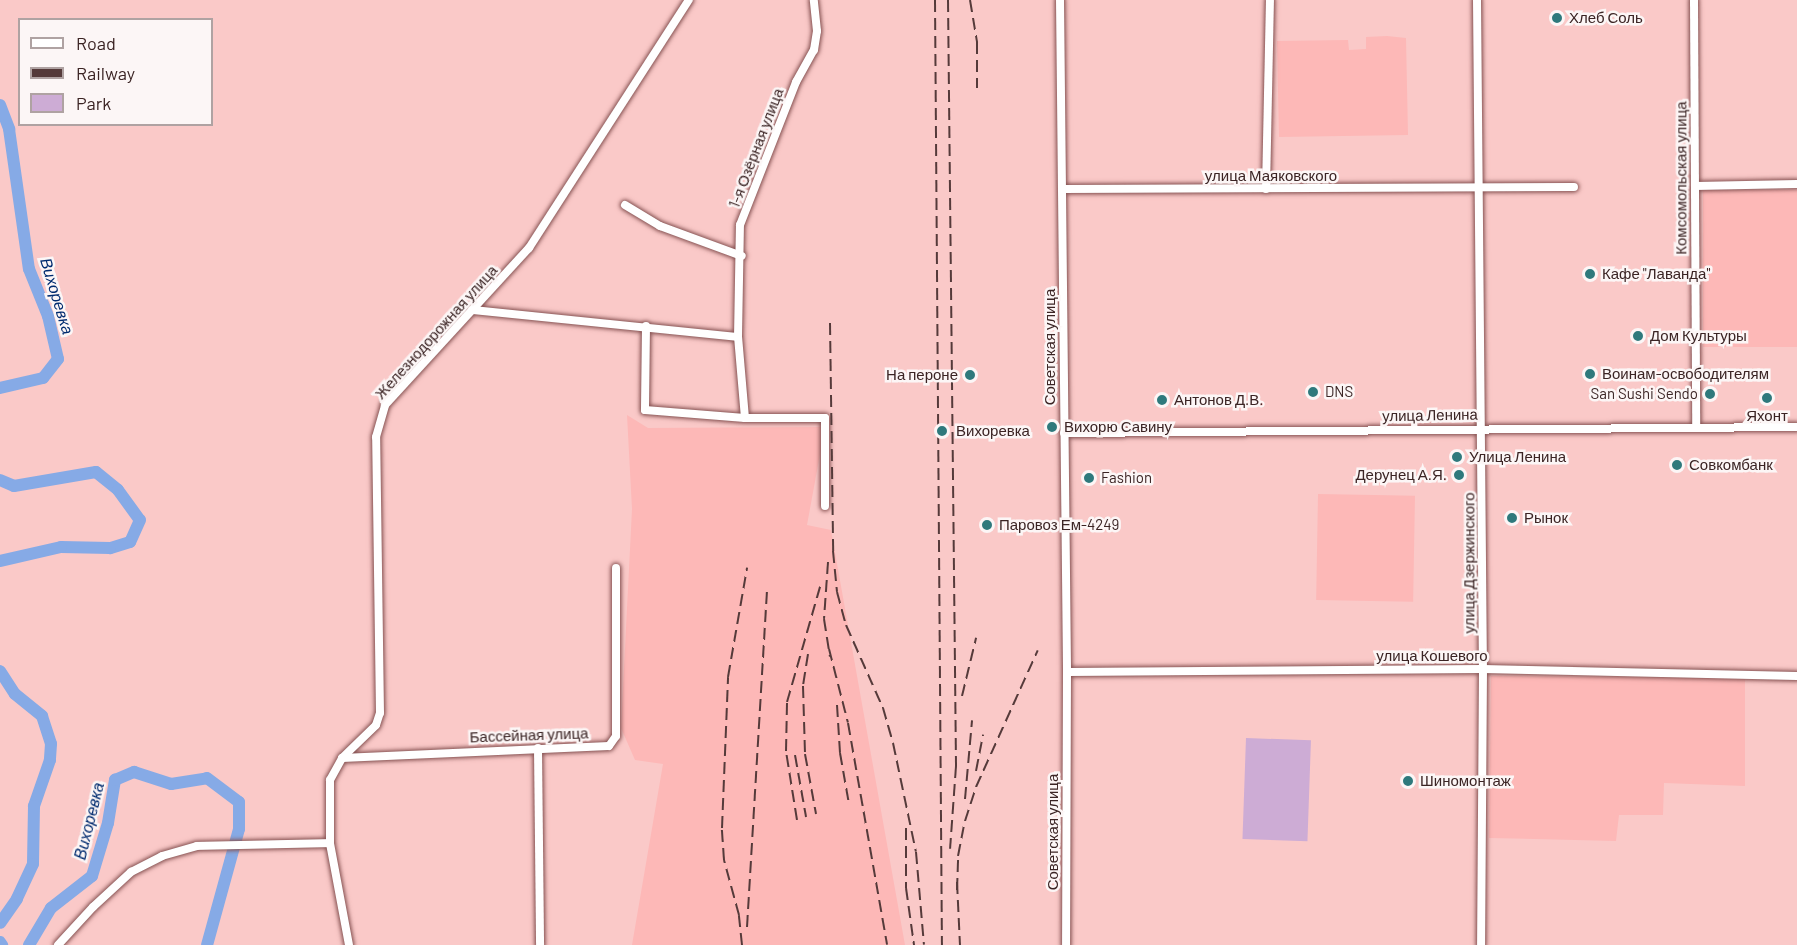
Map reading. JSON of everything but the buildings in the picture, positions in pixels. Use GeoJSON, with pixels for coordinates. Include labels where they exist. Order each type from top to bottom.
{"type":"FeatureCollection","features":[{"type":"Feature","properties":{"kind":"street","name":"Железнодорожная улица"},"geometry":{"type":"LineString","coordinates":[[342,758],[376,724],[380,713],[376,438],[385,405],[529,248],[689,0]]}},
{"type":"Feature","properties":{"kind":"street","name":"1-я Озёрная улица"},"geometry":{"type":"LineString","coordinates":[[746,418],[738,337],[742,256],[740,225],[796,82],[814,50],[817,31],[814,0]]}},
{"type":"Feature","properties":{"kind":"street","name":"Советская улица"},"geometry":{"type":"LineString","coordinates":[[1060,0],[1067,672],[1066,945]]}},
{"type":"Feature","properties":{"kind":"street"},"geometry":{"type":"LineString","coordinates":[[1266,189],[1270,0]]}},
{"type":"Feature","properties":{"kind":"street","name":"улица Дзержинского"},"geometry":{"type":"LineString","coordinates":[[1477,0],[1482,428],[1481,945]]}},
{"type":"Feature","properties":{"kind":"street","name":"Комсомольская улица"},"geometry":{"type":"LineString","coordinates":[[1694,0],[1696,428]]}},
{"type":"Feature","properties":{"kind":"street"},"geometry":{"type":"LineString","coordinates":[[1695,186],[1797,184]]}},
{"type":"Feature","properties":{"kind":"street","name":"улица Маяковского"},"geometry":{"type":"LineString","coordinates":[[1062,189],[1574,187]]}},
{"type":"Feature","properties":{"kind":"street"},"geometry":{"type":"LineString","coordinates":[[625,204],[660,226],[742,256]]}},
{"type":"Feature","properties":{"kind":"street"},"geometry":{"type":"LineString","coordinates":[[472,310],[738,337]]}},
{"type":"Feature","properties":{"kind":"street"},"geometry":{"type":"LineString","coordinates":[[646,326],[645,410],[746,418],[825,418],[825,506]]}},
{"type":"Feature","properties":{"kind":"street","name":"улица Ленина"},"geometry":{"type":"LineString","coordinates":[[1064,433],[1797,427]]}},
{"type":"Feature","properties":{"kind":"street","name":"Бассейная улица"},"geometry":{"type":"LineString","coordinates":[[342,758],[609,746],[616,736],[616,568]]}},
{"type":"Feature","properties":{"kind":"street","name":"улица Кошевого"},"geometry":{"type":"LineString","coordinates":[[1067,672],[1483,669],[1797,676]]}},
{"type":"Feature","properties":{"kind":"street"},"geometry":{"type":"LineString","coordinates":[[538,748],[540,945]]}},
{"type":"Feature","properties":{"kind":"street"},"geometry":{"type":"LineString","coordinates":[[342,758],[330,780],[330,843],[349,945]]}},
{"type":"Feature","properties":{"kind":"street"},"geometry":{"type":"LineString","coordinates":[[58,945],[130,872],[179,850],[216,845],[330,843]]}},
{"type":"Feature","properties":{"kind":"shaded area"},"geometry":{"type":"Polygon","coordinates":[[[1366,37],[1406,38],[1408,135],[1279,137],[1277,41],[1348,40],[1349,50],[1366,49],[1366,37]]]}},
{"type":"Feature","properties":{"kind":"shaded area"},"geometry":{"type":"Polygon","coordinates":[[[1703,190],[1797,190],[1797,347],[1703,347],[1703,190]]]}},
{"type":"Feature","properties":{"kind":"shaded area"},"geometry":{"type":"Polygon","coordinates":[[[627,415],[648,428],[825,427],[807,525],[831,530],[905,945],[632,945],[663,764],[635,760],[621,728],[632,509],[627,415]]]}},
{"type":"Feature","properties":{"kind":"shaded area"},"geometry":{"type":"Polygon","coordinates":[[[1318,494],[1415,496],[1413,602],[1316,600],[1318,494]]]}},
{"type":"Feature","properties":{"kind":"shaded area"},"geometry":{"type":"Polygon","coordinates":[[[1491,676],[1745,678],[1745,786],[1664,783],[1663,815],[1619,815],[1616,841],[1489,838],[1491,676]]]}},
{"type":"Feature","properties":{"kind":"green space"},"geometry":{"type":"Polygon","coordinates":[[[1246,738],[1311,740],[1307,841],[1242,839],[1246,738]]]}},
{"type":"Feature","properties":{"kind":"waterway","name":"Вихоревка"},"geometry":{"type":"LineString","coordinates":[[0,105],[9,129],[29,269],[48,316],[58,359],[43,378],[0,388]]}},
{"type":"Feature","properties":{"kind":"waterway","name":"Вихоревка"},"geometry":{"type":"LineString","coordinates":[[0,480],[14,486],[96,472],[118,490],[140,520],[130,542],[110,548],[61,547],[0,561]]}},
{"type":"Feature","properties":{"kind":"waterway","name":"Вихоревка"},"geometry":{"type":"LineString","coordinates":[[0,671],[15,694],[42,716],[51,744],[50,760],[34,806],[33,864],[17,899],[0,923]]}},
{"type":"Feature","properties":{"kind":"waterway","name":"Вихоревка"},"geometry":{"type":"LineString","coordinates":[[29,945],[51,908],[92,876],[108,823],[115,780],[134,772],[171,784],[207,778],[239,802],[239,829],[207,945]]}},
{"type":"Feature","properties":{"kind":"railway"},"geometry":{"type":"LineString","coordinates":[[935,0],[942,945]]}},
{"type":"Feature","properties":{"kind":"railway"},"geometry":{"type":"LineString","coordinates":[[948,0],[956,766],[950,849]]}},
{"type":"Feature","properties":{"kind":"railway"},"geometry":{"type":"LineString","coordinates":[[970,0],[977,42],[977,88]]}},
{"type":"Feature","properties":{"kind":"railway"},"geometry":{"type":"LineString","coordinates":[[830,323],[833,551],[837,592],[846,625],[883,708],[893,743],[916,852],[924,945]]}},
{"type":"Feature","properties":{"kind":"railway"},"geometry":{"type":"LineString","coordinates":[[828,562],[824,619],[830,657]]}},
{"type":"Feature","properties":{"kind":"railway"},"geometry":{"type":"LineString","coordinates":[[742,945],[739,915],[724,860],[722,828],[728,677],[747,568]]}},
{"type":"Feature","properties":{"kind":"railway"},"geometry":{"type":"LineString","coordinates":[[797,820],[786,751],[787,702],[820,587]]}},
{"type":"Feature","properties":{"kind":"railway"},"geometry":{"type":"LineString","coordinates":[[747,927],[767,589]]}},
{"type":"Feature","properties":{"kind":"railway"},"geometry":{"type":"LineString","coordinates":[[962,696],[976,638]]}},
{"type":"Feature","properties":{"kind":"railway"},"geometry":{"type":"LineString","coordinates":[[829,649],[848,723],[887,945]]}},
{"type":"Feature","properties":{"kind":"railway"},"geometry":{"type":"LineString","coordinates":[[957,890],[958,856],[965,821],[976,787],[1038,650]]}},
{"type":"Feature","properties":{"kind":"railway"},"geometry":{"type":"LineString","coordinates":[[808,654],[803,686],[805,754],[816,814]]}},
{"type":"Feature","properties":{"kind":"railway"},"geometry":{"type":"LineString","coordinates":[[837,705],[840,753],[849,804]]}},
{"type":"Feature","properties":{"kind":"railway"},"geometry":{"type":"LineString","coordinates":[[965,799],[972,720]]}},
{"type":"Feature","properties":{"kind":"railway"},"geometry":{"type":"LineString","coordinates":[[976,771],[983,735]]}},
{"type":"Feature","properties":{"kind":"railway"},"geometry":{"type":"LineString","coordinates":[[795,755],[806,817]]}},
{"type":"Feature","properties":{"kind":"railway"},"geometry":{"type":"LineString","coordinates":[[906,828],[906,888],[914,945]]}},
{"type":"Feature","properties":{"kind":"railway"},"geometry":{"type":"LineString","coordinates":[[957,882],[960,945]]}},
{"type":"Feature","properties":{"kind":"place","name":"Хлеб Соль"},"geometry":{"type":"Point","coordinates":[1557,18]}},
{"type":"Feature","properties":{"kind":"place","name":"Кафе \"Лаванда\""},"geometry":{"type":"Point","coordinates":[1590,274]}},
{"type":"Feature","properties":{"kind":"place","name":"Дом Культуры"},"geometry":{"type":"Point","coordinates":[1638,336]}},
{"type":"Feature","properties":{"kind":"place","name":"Воинам-освободителям"},"geometry":{"type":"Point","coordinates":[1590,374]}},
{"type":"Feature","properties":{"kind":"place","name":"На пероне"},"geometry":{"type":"Point","coordinates":[970,375]}},
{"type":"Feature","properties":{"kind":"place","name":"DNS"},"geometry":{"type":"Point","coordinates":[1313,392]}},
{"type":"Feature","properties":{"kind":"place","name":"San Sushi Sendo"},"geometry":{"type":"Point","coordinates":[1710,394]}},
{"type":"Feature","properties":{"kind":"place","name":"Яхонт"},"geometry":{"type":"Point","coordinates":[1767,398]}},
{"type":"Feature","properties":{"kind":"place","name":"Антонов Д.В."},"geometry":{"type":"Point","coordinates":[1162,400]}},
{"type":"Feature","properties":{"kind":"place","name":"Вихорю Савину"},"geometry":{"type":"Point","coordinates":[1052,427]}},
{"type":"Feature","properties":{"kind":"place","name":"Вихоревка"},"geometry":{"type":"Point","coordinates":[942,431]}},
{"type":"Feature","properties":{"kind":"place","name":"Улица Ленина"},"geometry":{"type":"Point","coordinates":[1457,457]}},
{"type":"Feature","properties":{"kind":"place","name":"Совкомбанк"},"geometry":{"type":"Point","coordinates":[1677,465]}},
{"type":"Feature","properties":{"kind":"place","name":"Дерунец А.Я."},"geometry":{"type":"Point","coordinates":[1459,475]}},
{"type":"Feature","properties":{"kind":"place","name":"Fashion"},"geometry":{"type":"Point","coordinates":[1089,478]}},
{"type":"Feature","properties":{"kind":"place","name":"Рынок"},"geometry":{"type":"Point","coordinates":[1512,518]}},
{"type":"Feature","properties":{"kind":"place","name":"Паровоз Ем-4249"},"geometry":{"type":"Point","coordinates":[987,525]}},
{"type":"Feature","properties":{"kind":"place","name":"Шиномонтаж"},"geometry":{"type":"Point","coordinates":[1408,781]}}]}
